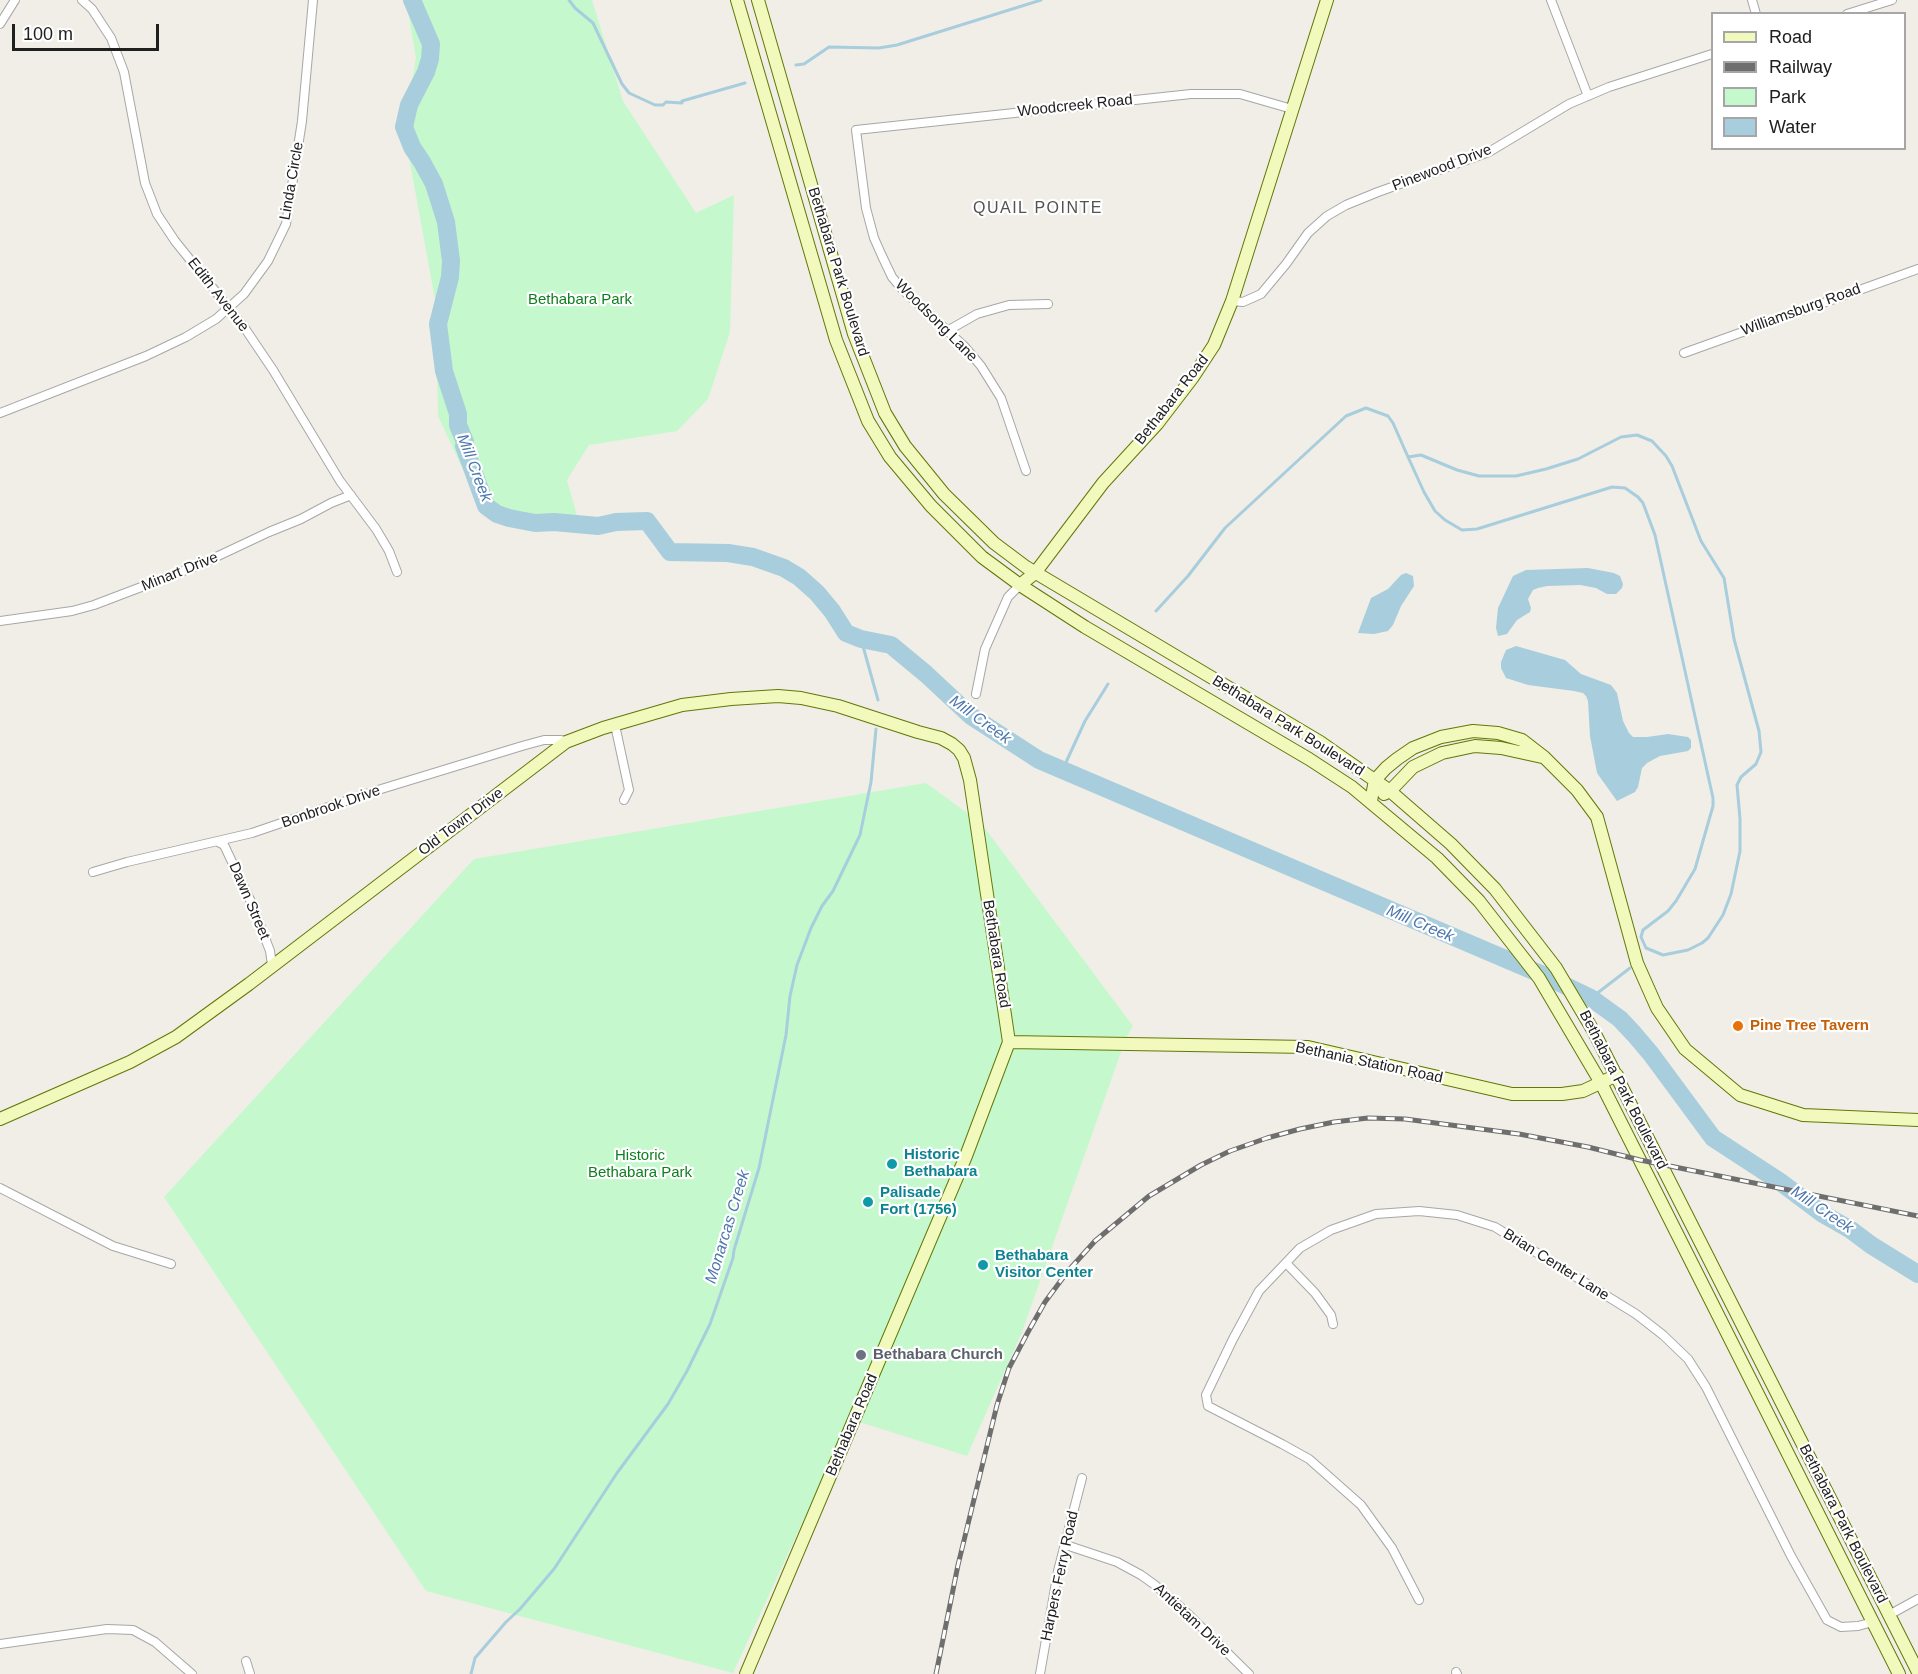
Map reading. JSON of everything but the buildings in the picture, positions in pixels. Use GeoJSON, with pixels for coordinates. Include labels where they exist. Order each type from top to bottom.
{"type":"FeatureCollection","features":[{"type":"Feature","properties":{"kind":"street"},"geometry":{"type":"LineString","coordinates":[[0,24],[15,0]]}},
{"type":"Feature","properties":{"kind":"street","name":"Edith Avenue"},"geometry":{"type":"LineString","coordinates":[[82,0],[92,9],[111,38],[124,72],[146,183],[157,214],[175,241],[244,327],[273,370],[340,481],[389,551],[397,572]]}},
{"type":"Feature","properties":{"kind":"street","name":"Linda Circle"},"geometry":{"type":"LineString","coordinates":[[0,412],[146,356],[186,337],[216,319],[244,294],[268,261],[286,224],[301,132],[313,0]]}},
{"type":"Feature","properties":{"kind":"street","name":"Bethabara Park Boulevard"},"geometry":{"type":"LineString","coordinates":[[737,0],[836,340],[868,421],[890,457],[931,506],[982,557],[1020,585],[1123,651],[1309,759],[1371,801],[1437,858],[1479,901],[1539,978],[1601,1083],[1899,1674]]}},
{"type":"Feature","properties":{"kind":"street","name":"Bethabara Park Boulevard"},"geometry":{"type":"LineString","coordinates":[[758,0],[854,334],[885,412],[905,446],[944,494],[994,543],[1035,573],[1320,742],[1390,790],[1451,844],[1495,889],[1556,968],[1594,1032],[1918,1672]]}},
{"type":"Feature","properties":{"kind":"street","name":"Bethabara Road"},"geometry":{"type":"LineString","coordinates":[[976,694],[985,649],[1008,597],[1035,573],[1103,483],[1157,424],[1214,345],[1232,301],[1327,0]]}},
{"type":"Feature","properties":{"kind":"street"},"geometry":{"type":"LineString","coordinates":[[1551,0],[1588,96]]}},
{"type":"Feature","properties":{"kind":"street"},"geometry":{"type":"LineString","coordinates":[[1853,12],[1892,0]]}},
{"type":"Feature","properties":{"kind":"street","name":"Pinewood Drive"},"geometry":{"type":"LineString","coordinates":[[1232,301],[1243,302],[1261,294],[1308,233],[1327,216],[1378,192],[1489,152],[1569,104],[1609,87],[1711,55]]}},
{"type":"Feature","properties":{"kind":"street","name":"Woodcreek Road"},"geometry":{"type":"LineString","coordinates":[[856,130],[1191,94],[1240,94],[1292,109]]}},
{"type":"Feature","properties":{"kind":"street","name":"Woodsong Lane"},"geometry":{"type":"LineString","coordinates":[[856,130],[866,208],[874,238],[892,277],[914,302],[948,331],[981,366],[1001,398],[1026,471]]}},
{"type":"Feature","properties":{"kind":"street","name":"Williamsburg Road"},"geometry":{"type":"LineString","coordinates":[[1684,353],[1918,269]]}},
{"type":"Feature","properties":{"kind":"street"},"geometry":{"type":"LineString","coordinates":[[948,331],[977,314],[1009,305],[1048,304]]}},
{"type":"Feature","properties":{"kind":"street","name":"Minart Drive"},"geometry":{"type":"LineString","coordinates":[[0,621],[72,611],[94,605],[200,566],[351,495]]}},
{"type":"Feature","properties":{"kind":"street","name":"Old Town Drive"},"geometry":{"type":"LineString","coordinates":[[0,1119],[130,1062],[176,1037],[566,742],[682,705],[777,696],[801,698],[838,706],[941,738],[959,750],[964,758]]}},
{"type":"Feature","properties":{"kind":"street"},"geometry":{"type":"LineString","coordinates":[[615,725],[629,790],[624,800]]}},
{"type":"Feature","properties":{"kind":"street"},"geometry":{"type":"LineString","coordinates":[[1371,801],[1375,780],[1397,759],[1413,748],[1441,737],[1473,731],[1498,733],[1522,740],[1544,757],[1577,790],[1598,817],[1637,963],[1657,1008],[1685,1049],[1740,1095],[1803,1115],[1918,1120]]}},
{"type":"Feature","properties":{"kind":"street","name":"Bonbrook Drive"},"geometry":{"type":"LineString","coordinates":[[93,872],[218,842],[281,824],[378,790],[522,746],[544,740],[566,742]]}},
{"type":"Feature","properties":{"kind":"street"},"geometry":{"type":"LineString","coordinates":[[1371,801],[1390,790],[1413,767],[1442,753],[1475,746],[1501,748],[1544,757]]}},
{"type":"Feature","properties":{"kind":"street","name":"Bethabara Road"},"geometry":{"type":"LineString","coordinates":[[746,1674],[966,1156],[1009,1042],[970,780],[964,758]]}},
{"type":"Feature","properties":{"kind":"street","name":"Dawn Street"},"geometry":{"type":"LineString","coordinates":[[218,842],[225,845],[252,903],[270,951],[272,965]]}},
{"type":"Feature","properties":{"kind":"street","name":"Bethania Station Road"},"geometry":{"type":"LineString","coordinates":[[1009,1042],[1308,1047],[1512,1094],[1562,1094],[1583,1091],[1617,1075]]}},
{"type":"Feature","properties":{"kind":"street"},"geometry":{"type":"LineString","coordinates":[[0,1188],[113,1246],[171,1264]]}},
{"type":"Feature","properties":{"kind":"street","name":"Brian Center Lane"},"geometry":{"type":"LineString","coordinates":[[1419,1600],[1392,1548],[1361,1505],[1309,1459],[1208,1406],[1206,1395],[1259,1291],[1300,1248],[1331,1230],[1376,1214],[1419,1211],[1457,1215],[1495,1227],[1636,1314],[1663,1335],[1688,1359],[1706,1387],[1791,1556],[1827,1620],[1841,1627],[1873,1622]]}},
{"type":"Feature","properties":{"kind":"street"},"geometry":{"type":"LineString","coordinates":[[1286,1263],[1326,1308],[1333,1324]]}},
{"type":"Feature","properties":{"kind":"street","name":"Harpers Ferry Road"},"geometry":{"type":"LineString","coordinates":[[1040,1674],[1058,1571],[1082,1478]]}},
{"type":"Feature","properties":{"kind":"street","name":"Antietam Drive"},"geometry":{"type":"LineString","coordinates":[[1066,1545],[1117,1562],[1141,1575],[1185,1611],[1249,1674]]}},
{"type":"Feature","properties":{"kind":"street"},"geometry":{"type":"LineString","coordinates":[[1873,1622],[1918,1599]]}},
{"type":"Feature","properties":{"kind":"street"},"geometry":{"type":"LineString","coordinates":[[0,1644],[107,1629],[133,1630],[155,1642],[192,1674]]}},
{"type":"Feature","properties":{"kind":"street"},"geometry":{"type":"LineString","coordinates":[[246,1661],[250,1674]]}},
{"type":"Feature","properties":{"kind":"green space","name":"Bethabara Park"},"geometry":{"type":"Polygon","coordinates":[[[406,0],[592,0],[623,101],[696,213],[734,195],[730,332],[708,399],[677,431],[589,445],[567,480],[581,530],[522,524],[479,504],[438,416],[436,305],[404,130],[416,58],[406,0]]]}},
{"type":"Feature","properties":{"kind":"green space","name":"Historic Bethabara Park"},"geometry":{"type":"Polygon","coordinates":[[[926,783],[981,823],[1133,1026],[1126,1038],[1022,1332],[967,1456],[850,1419],[733,1673],[426,1591],[164,1197],[474,859],[926,783]]]}},
{"type":"Feature","properties":{"kind":"water"},"geometry":{"type":"Polygon","coordinates":[[[1588,568],[1620,576],[1622,588],[1616,594],[1607,594],[1596,588],[1580,585],[1538,588],[1533,590],[1528,599],[1530,612],[1517,620],[1507,634],[1498,636],[1496,628],[1498,608],[1513,576],[1526,570],[1588,568]]]}},
{"type":"Feature","properties":{"kind":"water"},"geometry":{"type":"Polygon","coordinates":[[[1406,573],[1413,576],[1414,586],[1401,606],[1393,625],[1388,631],[1374,634],[1358,633],[1371,598],[1388,589],[1401,575],[1406,573]]]}},
{"type":"Feature","properties":{"kind":"water"},"geometry":{"type":"Polygon","coordinates":[[[1516,646],[1565,660],[1581,674],[1611,685],[1617,693],[1623,721],[1633,737],[1668,734],[1688,737],[1691,740],[1691,748],[1688,751],[1660,756],[1647,763],[1642,768],[1635,792],[1617,801],[1597,773],[1586,696],[1583,693],[1528,685],[1506,678],[1501,662],[1506,650],[1516,646]]]}},
{"type":"Feature","properties":{"kind":"waterway","name":"Mill Creek"},"geometry":{"type":"LineString","coordinates":[[412,0],[431,44],[426,72],[409,105],[404,127],[412,147],[434,184],[446,222],[451,261],[450,277],[438,324],[444,371],[458,414],[458,425],[465,442],[464,446],[486,506],[497,514],[535,523],[554,522],[598,526],[616,522],[647,521],[670,552],[728,553],[753,557],[784,568],[799,577],[817,593],[846,633],[861,639],[891,645],[971,716],[1039,760],[1543,975],[1591,998],[1620,1019],[1634,1034],[1713,1138],[1779,1181],[1823,1214],[1918,1274]]}},
{"type":"Feature","properties":{"kind":"waterway"},"geometry":{"type":"LineString","coordinates":[[569,0],[593,23],[622,84],[629,93],[655,105],[663,105],[666,102],[682,103],[682,101],[745,83]]}},
{"type":"Feature","properties":{"kind":"waterway"},"geometry":{"type":"LineString","coordinates":[[796,65],[804,64],[829,47],[879,48],[897,45],[1041,0]]}},
{"type":"Feature","properties":{"kind":"waterway"},"geometry":{"type":"LineString","coordinates":[[1156,611],[1188,576],[1225,528],[1346,416],[1366,408],[1388,416],[1424,492],[1435,511],[1462,530],[1477,529],[1612,487],[1625,488],[1643,503],[1655,535],[1713,798],[1713,806],[1695,869],[1676,901],[1668,911],[1643,930],[1641,937],[1646,948],[1663,955],[1688,950],[1702,943],[1708,938],[1723,915],[1731,894],[1740,851],[1737,785],[1741,777],[1756,764],[1761,752],[1759,731],[1734,639],[1724,578],[1701,541],[1666,456],[1652,441],[1637,435],[1621,437],[1578,459],[1516,476],[1479,476],[1457,470],[1421,455],[1408,457]]}},
{"type":"Feature","properties":{"kind":"waterway","name":"Monarcas Creek"},"geometry":{"type":"LineString","coordinates":[[861,639],[878,700]]}},
{"type":"Feature","properties":{"kind":"waterway"},"geometry":{"type":"LineString","coordinates":[[1062,771],[1085,721],[1108,684]]}},
{"type":"Feature","properties":{"kind":"waterway","name":"Monarcas Creek"},"geometry":{"type":"LineString","coordinates":[[471,1674],[475,1658],[554,1569],[617,1473],[668,1404],[710,1324],[733,1258],[759,1168],[786,1035],[790,996],[797,965],[811,928],[833,891],[860,835],[871,782],[876,729]]}},
{"type":"Feature","properties":{"kind":"waterway"},"geometry":{"type":"LineString","coordinates":[[1591,998],[1630,968]]}},
{"type":"Feature","properties":{"kind":"railway"},"geometry":{"type":"LineString","coordinates":[[936,1674],[958,1565],[997,1405],[1009,1368],[1028,1332],[1045,1302],[1068,1271],[1095,1241],[1149,1196],[1201,1165],[1230,1151],[1267,1138],[1334,1122],[1368,1118],[1405,1119],[1519,1134],[1588,1147],[1640,1160],[1918,1216]]}},
{"type":"Feature","properties":{"kind":"place","name":"Pine Tree Tavern"},"geometry":{"type":"Point","coordinates":[1738,1026]}},
{"type":"Feature","properties":{"kind":"place","name":"Historic Bethabara"},"geometry":{"type":"Point","coordinates":[892,1164]}},
{"type":"Feature","properties":{"kind":"place","name":"Palisade Fort (1756)"},"geometry":{"type":"Point","coordinates":[868,1202]}},
{"type":"Feature","properties":{"kind":"place","name":"Bethabara Visitor Center"},"geometry":{"type":"Point","coordinates":[983,1265]}},
{"type":"Feature","properties":{"kind":"place","name":"Bethabara Church"},"geometry":{"type":"Point","coordinates":[861,1355]}},
{"type":"Feature","properties":{"kind":"district","name":"QUAIL POINTE"},"geometry":{"type":"Point","coordinates":[1038,209]}}]}
